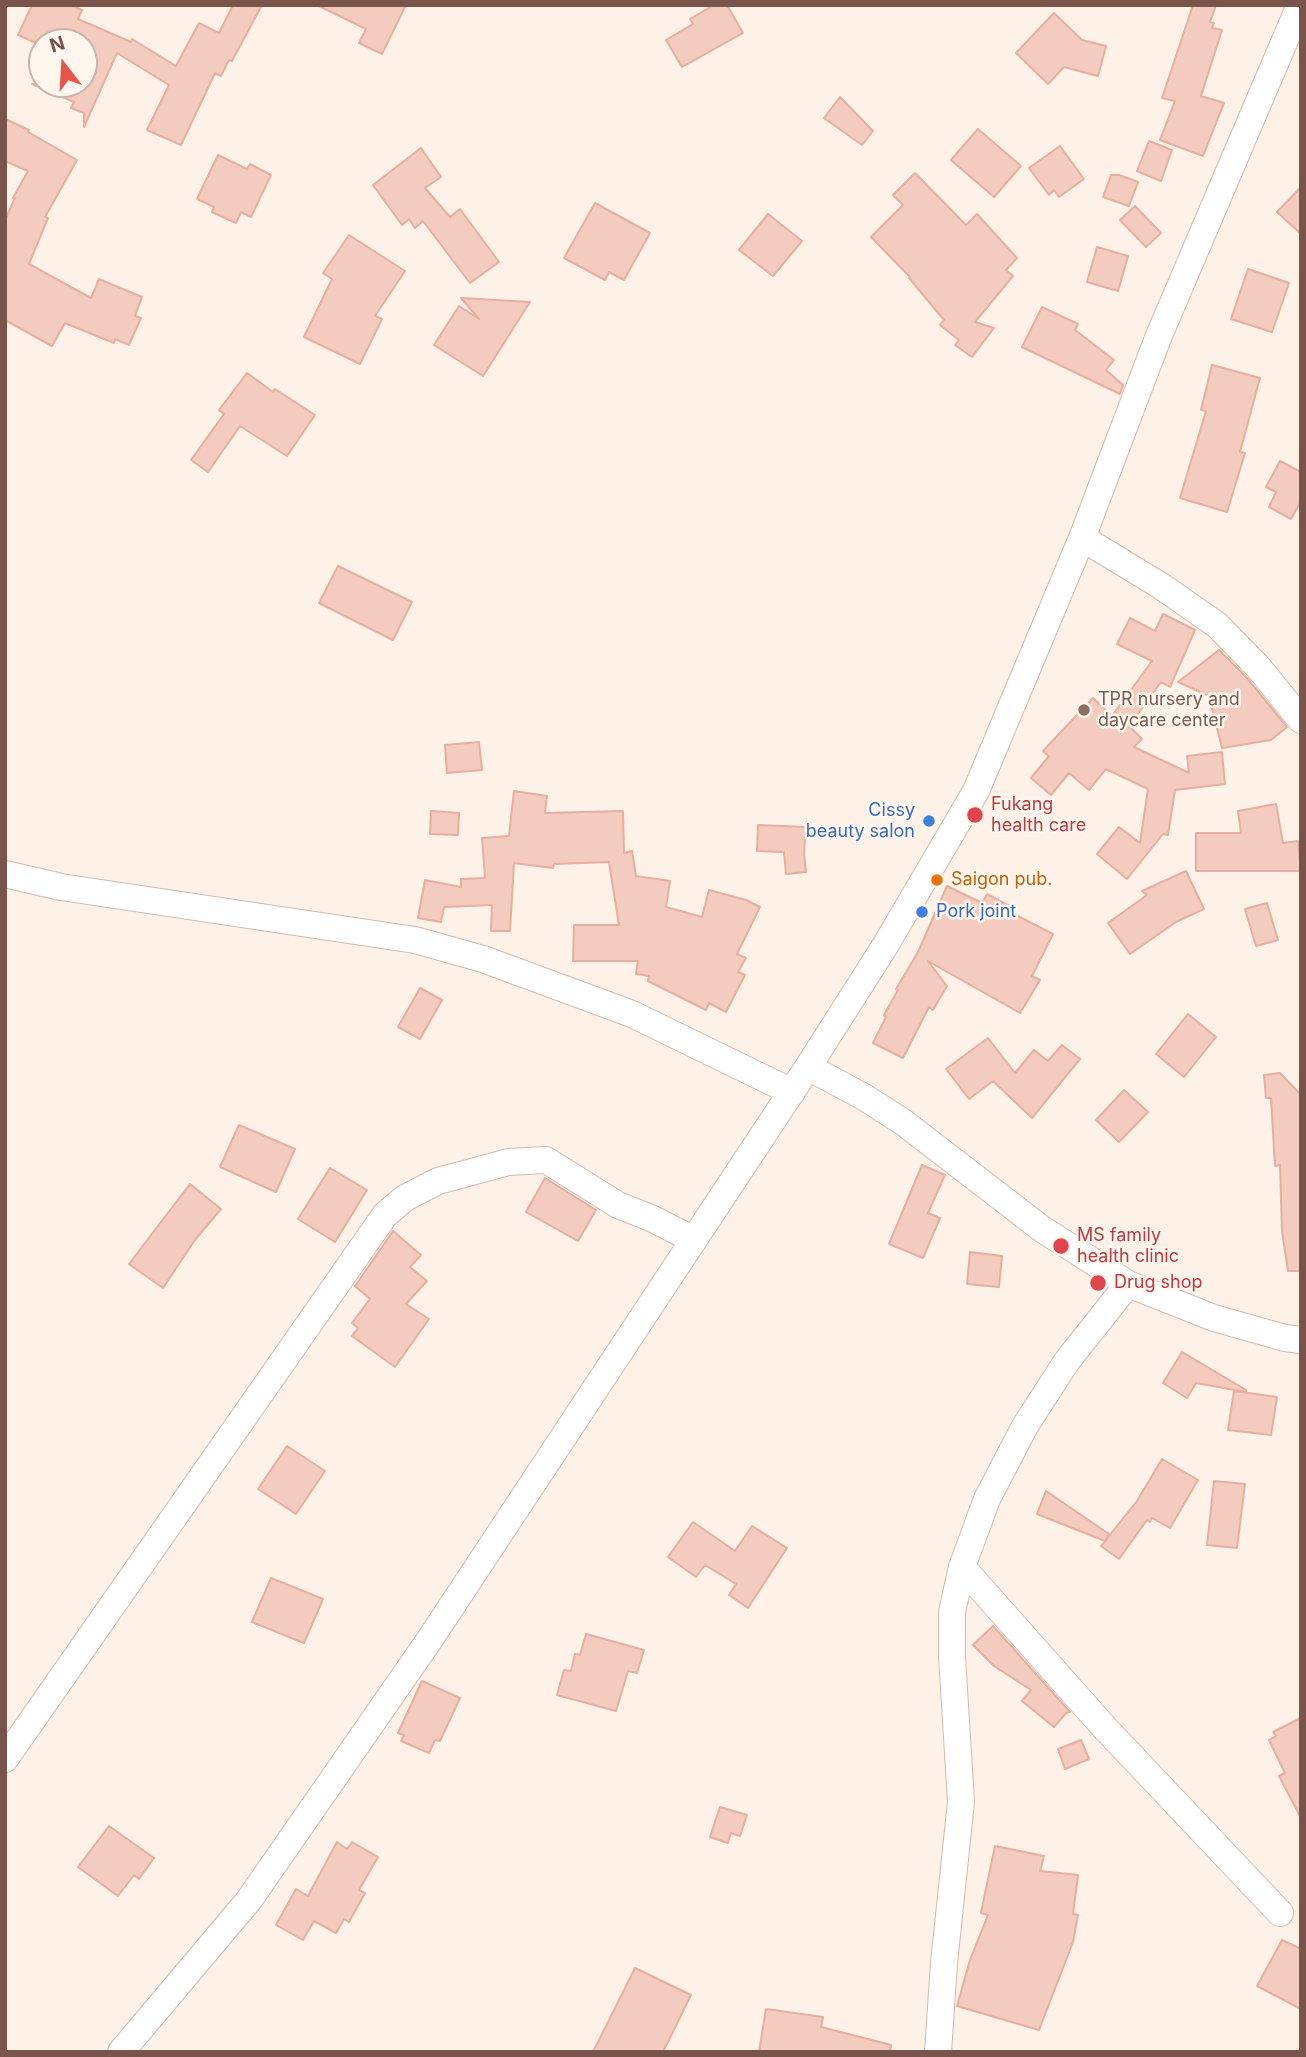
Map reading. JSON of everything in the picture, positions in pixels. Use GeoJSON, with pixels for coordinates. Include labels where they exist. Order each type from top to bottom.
{"type":"FeatureCollection","features":[{"type":"Feature","properties":{"kind":"street"},"geometry":{"type":"LineString","coordinates":[[121,2052],[249,1900],[428,1642],[792,1092],[885,946],[975,791],[1082,538],[1158,338],[1300,5]]}},
{"type":"Feature","properties":{"kind":"street"},"geometry":{"type":"LineString","coordinates":[[1082,538],[1161,586],[1217,625],[1259,668],[1301,720]]}},
{"type":"Feature","properties":{"kind":"street"},"geometry":{"type":"LineString","coordinates":[[5,874],[61,887],[415,940],[495,963],[632,1014],[792,1092]]}},
{"type":"Feature","properties":{"kind":"street"},"geometry":{"type":"LineString","coordinates":[[808,1067],[903,1122],[1042,1228],[1128,1284],[1214,1318],[1301,1340]]}},
{"type":"Feature","properties":{"kind":"street"},"geometry":{"type":"LineString","coordinates":[[5,1759],[385,1214],[405,1198],[438,1181],[508,1162],[546,1160],[618,1205],[694,1240]]}},
{"type":"Feature","properties":{"kind":"street"},"geometry":{"type":"LineString","coordinates":[[938,2052],[944,1963],[961,1802],[952,1657],[952,1612],[962,1567],[987,1499],[1026,1426],[1067,1361],[1128,1284]]}},
{"type":"Feature","properties":{"kind":"street"},"geometry":{"type":"LineString","coordinates":[[962,1567],[1104,1727],[1280,1913]]}},
{"type":"Feature","properties":{"kind":"building"},"geometry":{"type":"Polygon","coordinates":[[[32,5],[71,5],[82,10],[78,19],[131,42],[132,39],[176,66],[199,23],[219,33],[233,5],[262,5],[232,61],[229,60],[221,76],[215,73],[181,145],[147,130],[169,85],[117,53],[98,96],[98,28],[28,28],[28,39],[18,35],[32,5]]]}},
{"type":"Feature","properties":{"kind":"building"},"geometry":{"type":"Polygon","coordinates":[[[317,5],[406,5],[382,54],[359,43],[366,29],[317,5]]]}},
{"type":"Feature","properties":{"kind":"building"},"geometry":{"type":"Polygon","coordinates":[[[714,5],[727,5],[743,33],[682,67],[666,40],[693,24],[690,19],[714,5]]]}},
{"type":"Feature","properties":{"kind":"building"},"geometry":{"type":"Polygon","coordinates":[[[1193,5],[1216,5],[1210,22],[1214,23],[1212,28],[1222,30],[1201,96],[1224,103],[1203,156],[1160,140],[1175,101],[1162,98],[1193,5]]]}},
{"type":"Feature","properties":{"kind":"building"},"geometry":{"type":"Polygon","coordinates":[[[1054,13],[1082,40],[1106,46],[1098,76],[1064,67],[1048,84],[1016,53],[1054,13]]]}},
{"type":"Feature","properties":{"kind":"building"},"geometry":{"type":"Polygon","coordinates":[[[840,97],[873,131],[862,145],[824,118],[840,97]]]}},
{"type":"Feature","properties":{"kind":"building"},"geometry":{"type":"Polygon","coordinates":[[[65,98],[97,98],[84,127],[84,113],[71,108],[74,102],[65,98]]]}},
{"type":"Feature","properties":{"kind":"building"},"geometry":{"type":"Polygon","coordinates":[[[5,119],[29,130],[28,132],[77,160],[45,217],[48,218],[29,264],[91,298],[99,279],[142,297],[135,316],[141,318],[129,345],[115,339],[114,343],[65,323],[52,346],[5,320],[5,220],[13,198],[28,171],[5,161],[5,119]]]}},
{"type":"Feature","properties":{"kind":"building"},"geometry":{"type":"Polygon","coordinates":[[[978,129],[1021,166],[994,197],[951,160],[978,129]]]}},
{"type":"Feature","properties":{"kind":"building"},"geometry":{"type":"Polygon","coordinates":[[[1149,141],[1172,150],[1161,181],[1137,171],[1149,141]]]}},
{"type":"Feature","properties":{"kind":"building"},"geometry":{"type":"Polygon","coordinates":[[[1060,146],[1084,179],[1059,197],[1054,190],[1049,195],[1029,168],[1060,146]]]}},
{"type":"Feature","properties":{"kind":"building"},"geometry":{"type":"Polygon","coordinates":[[[421,148],[441,177],[425,188],[450,217],[460,209],[499,262],[470,283],[423,221],[415,228],[409,219],[402,225],[373,185],[421,148]]]}},
{"type":"Feature","properties":{"kind":"building"},"geometry":{"type":"Polygon","coordinates":[[[218,155],[247,169],[250,164],[271,175],[251,217],[241,212],[236,223],[212,212],[214,207],[197,199],[218,155]]]}},
{"type":"Feature","properties":{"kind":"building"},"geometry":{"type":"Polygon","coordinates":[[[915,173],[966,225],[977,214],[1017,258],[1006,270],[1013,276],[975,322],[994,328],[972,357],[955,345],[959,340],[940,325],[944,320],[910,277],[871,237],[903,205],[893,195],[915,173]]]}},
{"type":"Feature","properties":{"kind":"building"},"geometry":{"type":"Polygon","coordinates":[[[1111,175],[1138,182],[1129,206],[1103,197],[1111,175]]]}},
{"type":"Feature","properties":{"kind":"building"},"geometry":{"type":"Polygon","coordinates":[[[1301,187],[1301,234],[1277,212],[1301,187]]]}},
{"type":"Feature","properties":{"kind":"building"},"geometry":{"type":"Polygon","coordinates":[[[595,203],[650,233],[624,280],[609,272],[605,280],[564,258],[595,203]]]}},
{"type":"Feature","properties":{"kind":"building"},"geometry":{"type":"Polygon","coordinates":[[[1135,206],[1161,233],[1146,247],[1120,220],[1135,206]]]}},
{"type":"Feature","properties":{"kind":"building"},"geometry":{"type":"Polygon","coordinates":[[[768,214],[802,241],[773,276],[739,250],[768,214]]]}},
{"type":"Feature","properties":{"kind":"building"},"geometry":{"type":"Polygon","coordinates":[[[349,235],[405,271],[375,316],[382,319],[360,364],[304,337],[332,279],[323,273],[349,235]]]}},
{"type":"Feature","properties":{"kind":"building"},"geometry":{"type":"Polygon","coordinates":[[[1097,247],[1128,256],[1118,291],[1087,282],[1097,247]]]}},
{"type":"Feature","properties":{"kind":"building"},"geometry":{"type":"Polygon","coordinates":[[[1248,269],[1289,283],[1272,332],[1231,319],[1248,269]]]}},
{"type":"Feature","properties":{"kind":"building"},"geometry":{"type":"Polygon","coordinates":[[[461,298],[530,302],[483,376],[434,345],[459,306],[479,319],[461,298]]]}},
{"type":"Feature","properties":{"kind":"building"},"geometry":{"type":"Polygon","coordinates":[[[1042,307],[1078,324],[1075,330],[1114,360],[1106,370],[1123,385],[1120,394],[1022,347],[1042,307]]]}},
{"type":"Feature","properties":{"kind":"building"},"geometry":{"type":"Polygon","coordinates":[[[1212,365],[1260,378],[1240,452],[1245,453],[1227,512],[1180,498],[1206,411],[1201,410],[1212,365]]]}},
{"type":"Feature","properties":{"kind":"building"},"geometry":{"type":"Polygon","coordinates":[[[247,373],[273,392],[275,389],[315,415],[287,456],[240,426],[208,472],[191,460],[224,414],[219,410],[247,373]]]}},
{"type":"Feature","properties":{"kind":"building"},"geometry":{"type":"Polygon","coordinates":[[[1280,461],[1301,472],[1301,501],[1291,519],[1269,507],[1276,492],[1266,487],[1280,461]]]}},
{"type":"Feature","properties":{"kind":"building"},"geometry":{"type":"Polygon","coordinates":[[[338,566],[412,602],[393,640],[319,603],[338,566]]]}},
{"type":"Feature","properties":{"kind":"building"},"geometry":{"type":"Polygon","coordinates":[[[1163,614],[1195,630],[1170,687],[1161,682],[1129,726],[1142,739],[1134,747],[1189,773],[1187,756],[1222,752],[1225,784],[1175,790],[1168,835],[1163,834],[1127,879],[1097,854],[1119,827],[1140,843],[1148,789],[1106,769],[1089,790],[1069,773],[1051,795],[1031,778],[1049,756],[1043,751],[1093,698],[1112,716],[1152,661],[1117,644],[1130,618],[1155,631],[1163,614]]]}},
{"type":"Feature","properties":{"kind":"building"},"geometry":{"type":"Polygon","coordinates":[[[1219,650],[1247,678],[1287,727],[1271,740],[1222,748],[1209,696],[1178,682],[1219,650]]]}},
{"type":"Feature","properties":{"kind":"building"},"geometry":{"type":"Polygon","coordinates":[[[479,742],[482,770],[447,773],[445,745],[479,742]]]}},
{"type":"Feature","properties":{"kind":"building"},"geometry":{"type":"Polygon","coordinates":[[[514,791],[547,796],[545,813],[623,811],[624,853],[632,851],[636,876],[670,881],[666,907],[702,917],[709,890],[746,900],[760,907],[737,954],[746,958],[738,972],[745,975],[726,1012],[709,1003],[706,1010],[648,981],[649,976],[636,974],[638,961],[573,961],[574,925],[619,925],[609,862],[554,864],[553,868],[514,863],[510,931],[491,931],[492,905],[444,907],[441,922],[418,918],[425,880],[461,887],[461,879],[485,878],[482,838],[509,836],[514,791]]]}},
{"type":"Feature","properties":{"kind":"building"},"geometry":{"type":"Polygon","coordinates":[[[1276,804],[1283,843],[1298,841],[1301,871],[1196,871],[1196,833],[1241,833],[1238,811],[1276,804]]]}},
{"type":"Feature","properties":{"kind":"building"},"geometry":{"type":"Polygon","coordinates":[[[431,811],[459,813],[458,835],[430,834],[431,811]]]}},
{"type":"Feature","properties":{"kind":"building"},"geometry":{"type":"Polygon","coordinates":[[[758,825],[806,827],[806,872],[786,874],[784,852],[757,851],[758,825]]]}},
{"type":"Feature","properties":{"kind":"building"},"geometry":{"type":"Polygon","coordinates":[[[1186,871],[1204,909],[1176,922],[1130,954],[1108,923],[1147,895],[1142,891],[1186,871]]]}},
{"type":"Feature","properties":{"kind":"building"},"geometry":{"type":"Polygon","coordinates":[[[947,886],[982,903],[987,894],[1013,908],[1010,912],[1053,934],[1032,976],[1040,980],[1020,1013],[928,961],[947,986],[933,1010],[929,1007],[903,1058],[873,1043],[898,990],[896,989],[918,952],[947,886]]]}},
{"type":"Feature","properties":{"kind":"building"},"geometry":{"type":"Polygon","coordinates":[[[1267,903],[1278,940],[1256,946],[1245,909],[1267,903]]]}},
{"type":"Feature","properties":{"kind":"building"},"geometry":{"type":"Polygon","coordinates":[[[420,988],[442,1000],[420,1039],[398,1027],[420,988]]]}},
{"type":"Feature","properties":{"kind":"building"},"geometry":{"type":"Polygon","coordinates":[[[1188,1014],[1216,1037],[1184,1077],[1156,1054],[1188,1014]]]}},
{"type":"Feature","properties":{"kind":"building"},"geometry":{"type":"Polygon","coordinates":[[[988,1038],[1015,1073],[1034,1050],[1048,1061],[1062,1045],[1080,1059],[1032,1118],[993,1081],[969,1099],[946,1069],[988,1038]]]}},
{"type":"Feature","properties":{"kind":"building"},"geometry":{"type":"Polygon","coordinates":[[[1280,1073],[1301,1095],[1301,1271],[1288,1271],[1282,1231],[1280,1165],[1275,1166],[1271,1098],[1266,1098],[1264,1075],[1280,1073]]]}},
{"type":"Feature","properties":{"kind":"building"},"geometry":{"type":"Polygon","coordinates":[[[1124,1090],[1148,1112],[1119,1142],[1096,1120],[1124,1090]]]}},
{"type":"Feature","properties":{"kind":"building"},"geometry":{"type":"Polygon","coordinates":[[[239,1125],[295,1149],[276,1192],[220,1167],[239,1125]]]}},
{"type":"Feature","properties":{"kind":"building"},"geometry":{"type":"Polygon","coordinates":[[[922,1165],[945,1175],[928,1213],[940,1218],[923,1258],[889,1244],[922,1165]]]}},
{"type":"Feature","properties":{"kind":"building"},"geometry":{"type":"Polygon","coordinates":[[[330,1168],[367,1190],[335,1242],[298,1219],[330,1168]]]}},
{"type":"Feature","properties":{"kind":"building"},"geometry":{"type":"Polygon","coordinates":[[[545,1178],[596,1210],[578,1241],[526,1212],[545,1178]]]}},
{"type":"Feature","properties":{"kind":"building"},"geometry":{"type":"Polygon","coordinates":[[[190,1184],[221,1209],[195,1240],[163,1288],[129,1264],[190,1184]]]}},
{"type":"Feature","properties":{"kind":"building"},"geometry":{"type":"Polygon","coordinates":[[[393,1231],[421,1255],[410,1267],[427,1281],[406,1304],[429,1319],[395,1367],[352,1336],[358,1328],[352,1323],[370,1299],[355,1286],[393,1231]]]}},
{"type":"Feature","properties":{"kind":"building"},"geometry":{"type":"Polygon","coordinates":[[[970,1252],[1002,1256],[999,1287],[967,1284],[970,1252]]]}},
{"type":"Feature","properties":{"kind":"building"},"geometry":{"type":"Polygon","coordinates":[[[1182,1352],[1246,1392],[1196,1383],[1187,1398],[1163,1383],[1182,1352]]]}},
{"type":"Feature","properties":{"kind":"building"},"geometry":{"type":"Polygon","coordinates":[[[1234,1391],[1277,1397],[1271,1435],[1228,1430],[1234,1391]]]}},
{"type":"Feature","properties":{"kind":"building"},"geometry":{"type":"Polygon","coordinates":[[[287,1446],[325,1471],[296,1514],[258,1489],[287,1446]]]}},
{"type":"Feature","properties":{"kind":"building"},"geometry":{"type":"Polygon","coordinates":[[[1162,1459],[1198,1480],[1170,1528],[1152,1518],[1150,1522],[1147,1520],[1119,1559],[1101,1546],[1137,1501],[1162,1459]]]}},
{"type":"Feature","properties":{"kind":"building"},"geometry":{"type":"Polygon","coordinates":[[[1214,1481],[1245,1484],[1237,1548],[1207,1545],[1214,1481]]]}},
{"type":"Feature","properties":{"kind":"building"},"geometry":{"type":"Polygon","coordinates":[[[1046,1491],[1109,1534],[1105,1541],[1037,1514],[1046,1491]]]}},
{"type":"Feature","properties":{"kind":"building"},"geometry":{"type":"Polygon","coordinates":[[[693,1522],[735,1551],[752,1526],[787,1548],[748,1608],[729,1595],[736,1584],[705,1565],[696,1577],[668,1557],[693,1522]]]}},
{"type":"Feature","properties":{"kind":"building"},"geometry":{"type":"Polygon","coordinates":[[[271,1578],[323,1599],[304,1643],[252,1622],[271,1578]]]}},
{"type":"Feature","properties":{"kind":"building"},"geometry":{"type":"Polygon","coordinates":[[[993,1626],[1070,1712],[1054,1727],[1022,1701],[1031,1690],[994,1666],[973,1645],[993,1626]]]}},
{"type":"Feature","properties":{"kind":"building"},"geometry":{"type":"Polygon","coordinates":[[[586,1634],[644,1650],[637,1673],[628,1671],[616,1711],[557,1695],[564,1670],[571,1671],[575,1654],[580,1655],[586,1634]]]}},
{"type":"Feature","properties":{"kind":"building"},"geometry":{"type":"Polygon","coordinates":[[[422,1681],[460,1698],[440,1741],[435,1740],[429,1753],[401,1741],[404,1735],[398,1733],[422,1681]]]}},
{"type":"Feature","properties":{"kind":"building"},"geometry":{"type":"Polygon","coordinates":[[[1301,1718],[1301,1818],[1279,1776],[1285,1773],[1269,1740],[1276,1736],[1273,1732],[1301,1718]]]}},
{"type":"Feature","properties":{"kind":"building"},"geometry":{"type":"Polygon","coordinates":[[[1081,1740],[1089,1759],[1065,1769],[1058,1749],[1081,1740]]]}},
{"type":"Feature","properties":{"kind":"building"},"geometry":{"type":"Polygon","coordinates":[[[720,1807],[747,1815],[740,1836],[731,1833],[728,1843],[710,1837],[720,1807]]]}},
{"type":"Feature","properties":{"kind":"building"},"geometry":{"type":"Polygon","coordinates":[[[109,1826],[154,1858],[139,1879],[134,1875],[118,1896],[78,1867],[109,1826]]]}},
{"type":"Feature","properties":{"kind":"building"},"geometry":{"type":"Polygon","coordinates":[[[337,1842],[347,1849],[352,1842],[378,1857],[359,1890],[365,1893],[349,1922],[344,1919],[336,1933],[314,1921],[303,1940],[276,1925],[296,1889],[308,1896],[337,1842]]]}},
{"type":"Feature","properties":{"kind":"building"},"geometry":{"type":"Polygon","coordinates":[[[995,1846],[1044,1856],[1040,1871],[1078,1875],[1073,1914],[1078,1915],[1073,1942],[1039,2030],[957,2006],[970,1960],[988,1915],[981,1913],[995,1846]]]}},
{"type":"Feature","properties":{"kind":"building"},"geometry":{"type":"Polygon","coordinates":[[[1282,1940],[1301,1949],[1301,2009],[1257,1986],[1282,1940]]]}},
{"type":"Feature","properties":{"kind":"building"},"geometry":{"type":"Polygon","coordinates":[[[635,1968],[691,1995],[663,2052],[593,2052],[635,1968]]]}},
{"type":"Feature","properties":{"kind":"building"},"geometry":{"type":"Polygon","coordinates":[[[766,2009],[823,2017],[821,2027],[891,2045],[890,2052],[759,2052],[766,2009]]]}},
{"type":"Feature","properties":{"kind":"place","name":"TPR nursery and daycare center"},"geometry":{"type":"Point","coordinates":[1084,710]}},
{"type":"Feature","properties":{"kind":"place","name":"Fukang health care"},"geometry":{"type":"Point","coordinates":[975,815]}},
{"type":"Feature","properties":{"kind":"place","name":"Cissy beauty salon"},"geometry":{"type":"Point","coordinates":[929,821]}},
{"type":"Feature","properties":{"kind":"place","name":"Saigon pub."},"geometry":{"type":"Point","coordinates":[937,880]}},
{"type":"Feature","properties":{"kind":"place","name":"Pork joint"},"geometry":{"type":"Point","coordinates":[922,912]}},
{"type":"Feature","properties":{"kind":"place","name":"MS family health clinic"},"geometry":{"type":"Point","coordinates":[1061,1246]}},
{"type":"Feature","properties":{"kind":"place","name":"Drug shop"},"geometry":{"type":"Point","coordinates":[1098,1283]}}]}
